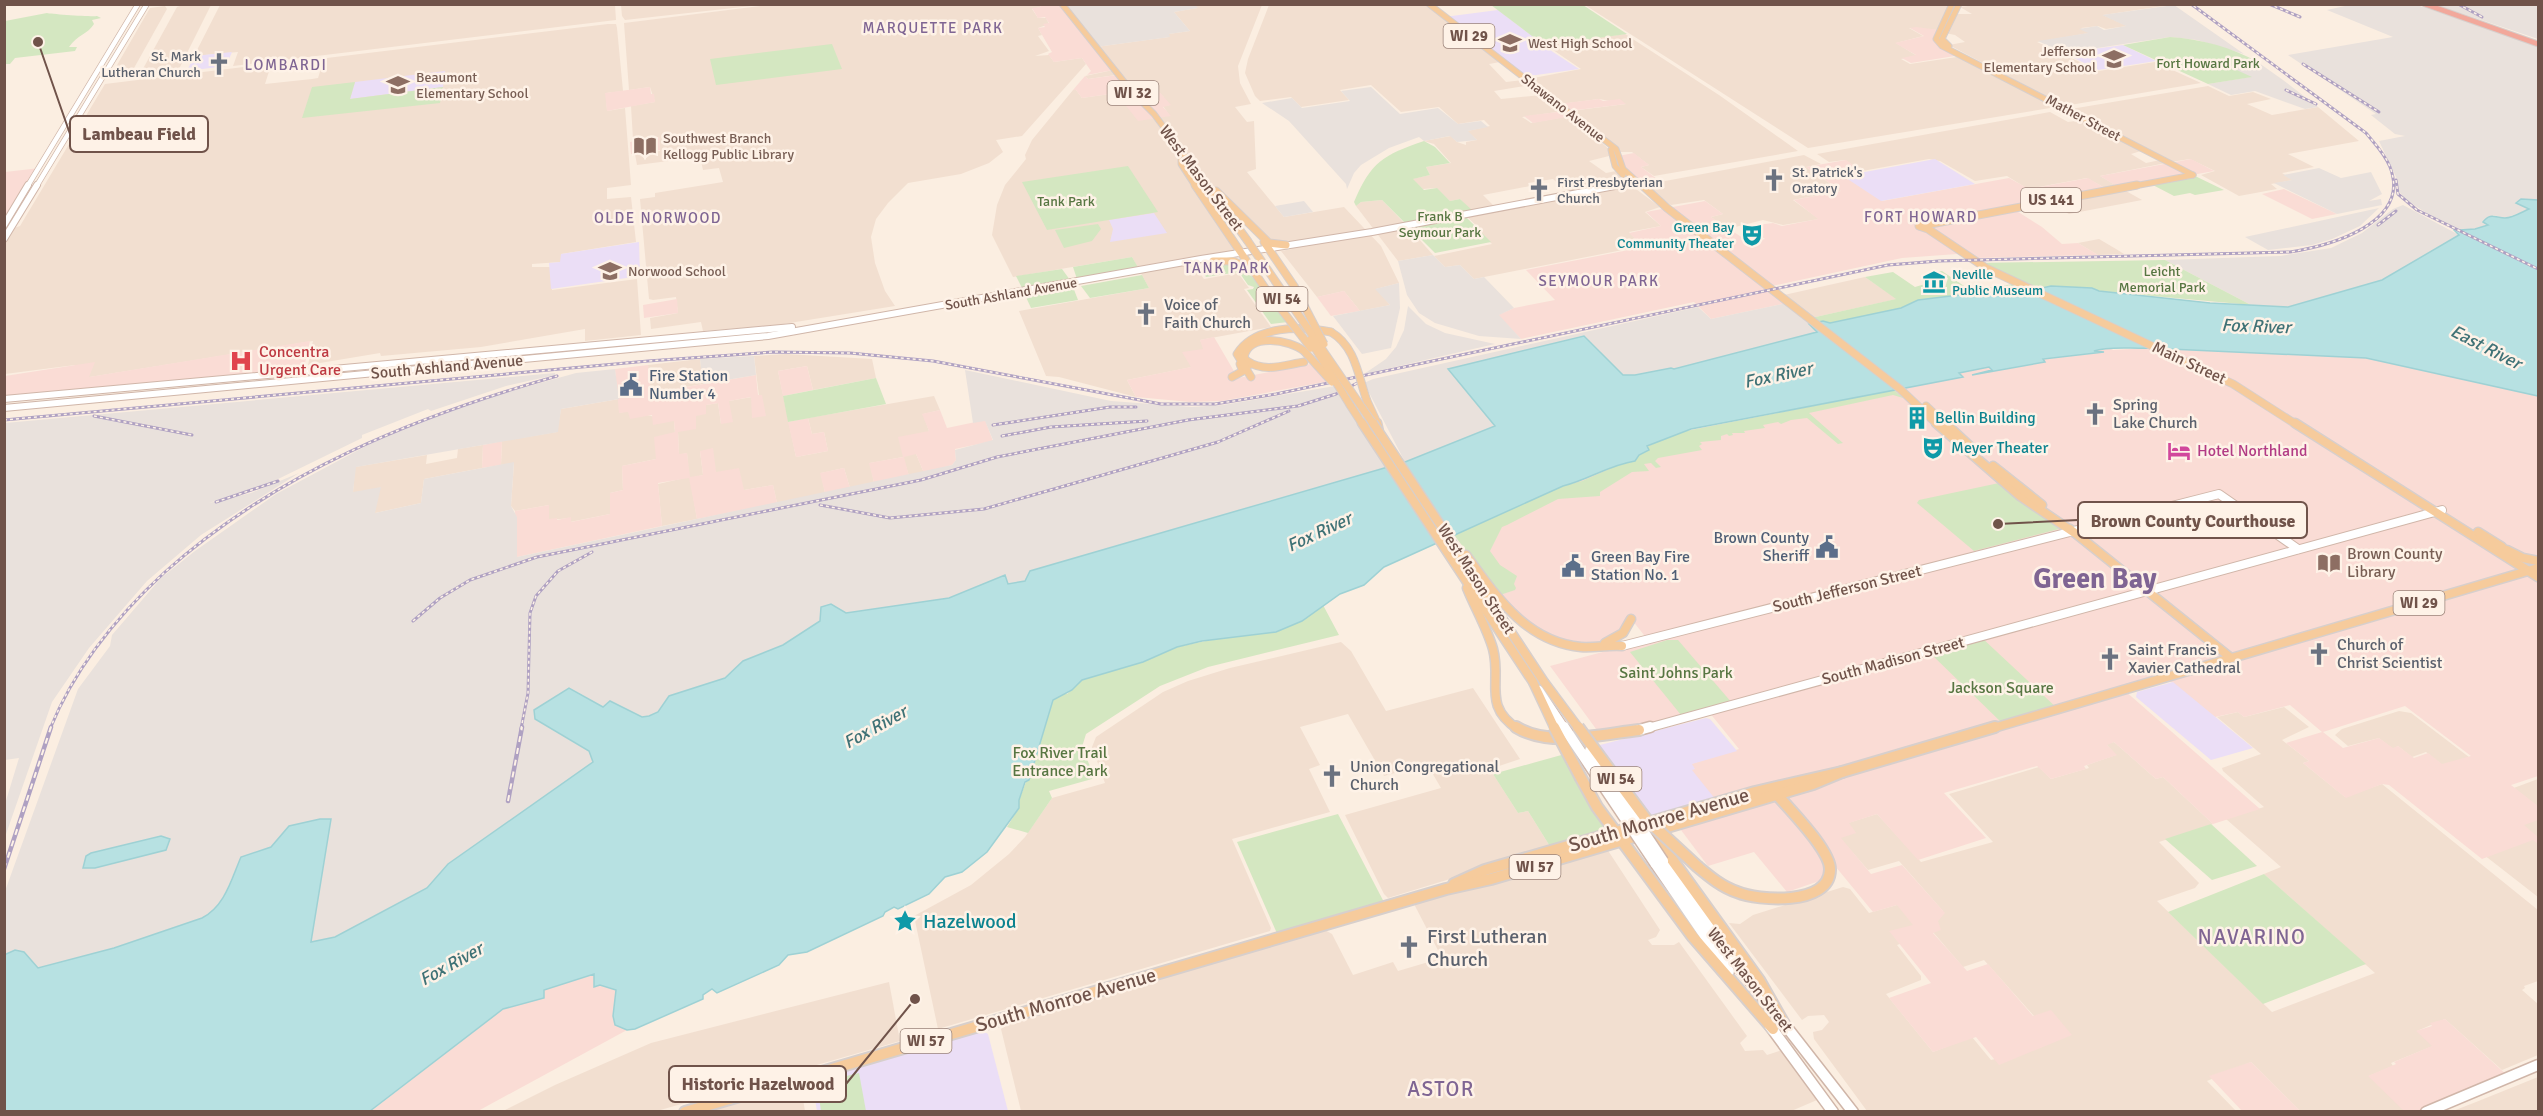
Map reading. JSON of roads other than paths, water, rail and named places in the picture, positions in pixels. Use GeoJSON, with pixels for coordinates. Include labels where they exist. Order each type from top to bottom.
{"type":"FeatureCollection","features":[{"type":"Feature","properties":{"kind":"highway"},"geometry":{"type":"LineString","coordinates":[[2425,4],[2538,43]]}},
{"type":"Feature","properties":{"kind":"highway"},"geometry":{"type":"LineString","coordinates":[[2431,4],[2538,43]]}},
{"type":"Feature","properties":{"kind":"main road"},"geometry":{"type":"LineString","coordinates":[[4,225],[138,4]]}},
{"type":"Feature","properties":{"kind":"main road"},"geometry":{"type":"LineString","coordinates":[[4,239],[147,4]]}},
{"type":"Feature","properties":{"kind":"main road","name":"Shawano Avenue"},"geometry":{"type":"LineString","coordinates":[[1429,4],[1612,147],[1623,170],[1636,183]]}},
{"type":"Feature","properties":{"kind":"main road"},"geometry":{"type":"LineString","coordinates":[[1939,39],[1952,4]]}},
{"type":"Feature","properties":{"kind":"main road"},"geometry":{"type":"LineString","coordinates":[[1939,39],[1959,4]]}},
{"type":"Feature","properties":{"kind":"main road","name":"West Mason Street"},"geometry":{"type":"LineString","coordinates":[[1065,5],[1136,97],[1154,114],[1184,160],[1245,240],[1378,432],[1545,682],[1718,956],[1833,1112]]}},
{"type":"Feature","properties":{"kind":"main road","name":"Mather Street"},"geometry":{"type":"LineString","coordinates":[[1939,39],[1942,46],[1973,60],[2183,173]]}},
{"type":"Feature","properties":{"kind":"main road","name":"WI 32"},"geometry":{"type":"LineString","coordinates":[[1184,160],[1254,229],[1270,250]]}},
{"type":"Feature","properties":{"kind":"main road","name":"WI 32"},"geometry":{"type":"LineString","coordinates":[[1184,160],[1182,164],[1240,255]]}},
{"type":"Feature","properties":{"kind":"main road","name":"US 141"},"geometry":{"type":"LineString","coordinates":[[2139,339],[1980,269],[1919,226],[2183,173],[2193,175]]}},
{"type":"Feature","properties":{"kind":"main road","name":"WI 29"},"geometry":{"type":"LineString","coordinates":[[1636,183],[1778,296],[1814,320],[1900,389],[1930,409],[1971,448],[2231,658],[2536,569]]}},
{"type":"Feature","properties":{"kind":"main road","name":"South Ashland Avenue"},"geometry":{"type":"LineString","coordinates":[[4,408],[669,347],[888,315],[1356,235],[1636,183]]}},
{"type":"Feature","properties":{"kind":"main road"},"geometry":{"type":"LineString","coordinates":[[1254,229],[1269,243],[1286,245]]}},
{"type":"Feature","properties":{"kind":"main road","name":"South Ashland Avenue"},"geometry":{"type":"LineString","coordinates":[[1270,250],[1286,245],[1356,235]]}},
{"type":"Feature","properties":{"kind":"main road"},"geometry":{"type":"LineString","coordinates":[[1270,250],[1294,286],[1325,357]]}},
{"type":"Feature","properties":{"kind":"main road"},"geometry":{"type":"LineString","coordinates":[[1240,255],[1305,341],[1325,357]]}},
{"type":"Feature","properties":{"kind":"main road","name":"South Ashland Avenue"},"geometry":{"type":"LineString","coordinates":[[1132,273],[1240,255]]}},
{"type":"Feature","properties":{"kind":"main road"},"geometry":{"type":"LineString","coordinates":[[1213,261],[1238,262],[1251,270]]}},
{"type":"Feature","properties":{"kind":"main road"},"geometry":{"type":"LineString","coordinates":[[1232,376],[1243,370],[1240,346],[1261,335],[1301,328],[1331,332],[1343,339],[1350,347],[1359,381],[1377,422],[1378,432]]}},
{"type":"Feature","properties":{"kind":"main road","name":"South Ashland Avenue"},"geometry":{"type":"LineString","coordinates":[[4,399],[767,333]]}},
{"type":"Feature","properties":{"kind":"main road"},"geometry":{"type":"LineString","coordinates":[[624,344],[645,334]]}},
{"type":"Feature","properties":{"kind":"main road","name":"Main Street"},"geometry":{"type":"LineString","coordinates":[[2139,339],[2249,393],[2536,569]]}},
{"type":"Feature","properties":{"kind":"main road","name":"Main Street"},"geometry":{"type":"LineString","coordinates":[[2139,339],[2242,383],[2439,511],[2536,569]]}},
{"type":"Feature","properties":{"kind":"main road"},"geometry":{"type":"LineString","coordinates":[[1241,358],[1250,347],[1271,340],[1288,342],[1303,349],[1350,405]]}},
{"type":"Feature","properties":{"kind":"main road"},"geometry":{"type":"LineString","coordinates":[[649,355],[669,347]]}},
{"type":"Feature","properties":{"kind":"main road","name":"West Mason Street"},"geometry":{"type":"LineString","coordinates":[[1325,357],[1350,405],[1533,682],[1659,862],[1853,1112]]}},
{"type":"Feature","properties":{"kind":"main road"},"geometry":{"type":"LineString","coordinates":[[1241,358],[1253,366],[1262,368],[1304,362]]}},
{"type":"Feature","properties":{"kind":"main road"},"geometry":{"type":"LineString","coordinates":[[1241,358],[1252,375]]}},
{"type":"Feature","properties":{"kind":"main road","name":"South Jefferson Street"},"geometry":{"type":"LineString","coordinates":[[1622,646],[2219,494],[2298,549]]}},
{"type":"Feature","properties":{"kind":"main road","name":"South Madison Street"},"geometry":{"type":"LineString","coordinates":[[1639,730],[2439,511]]}},
{"type":"Feature","properties":{"kind":"main road"},"geometry":{"type":"LineString","coordinates":[[1439,523],[1510,614],[1521,624],[1543,637],[1569,645],[1622,646]]}},
{"type":"Feature","properties":{"kind":"main road"},"geometry":{"type":"LineString","coordinates":[[1463,576],[1493,649],[1496,699],[1501,714],[1514,727],[1542,737],[1554,738],[1639,730]]}},
{"type":"Feature","properties":{"kind":"main road"},"geometry":{"type":"LineString","coordinates":[[1590,647],[1620,636],[1631,619]]}},
{"type":"Feature","properties":{"kind":"main road","name":"South Monroe Avenue"},"geometry":{"type":"LineString","coordinates":[[686,1112],[1446,889],[1491,879],[1650,828],[1774,792],[1813,784],[1842,772],[2231,658]]}},
{"type":"Feature","properties":{"kind":"main road","name":"WI 54"},"geometry":{"type":"LineString","coordinates":[[1533,682],[1542,704],[1594,802],[1620,837]]}},
{"type":"Feature","properties":{"kind":"main road","name":"WI 54"},"geometry":{"type":"LineString","coordinates":[[1545,682],[1639,810],[1698,867],[1721,885],[1743,895],[1766,899],[1793,897],[1816,891],[1830,873],[1825,853],[1774,792]]}},
{"type":"Feature","properties":{"kind":"main road","name":"South Monroe Avenue"},"geometry":{"type":"LineString","coordinates":[[1650,828],[1678,825],[1774,792]]}},
{"type":"Feature","properties":{"kind":"main road"},"geometry":{"type":"LineString","coordinates":[[1678,825],[1673,831],[1673,850],[1692,887]]}},
{"type":"Feature","properties":{"kind":"main road"},"geometry":{"type":"LineString","coordinates":[[1650,828],[1759,981],[1784,1024]]}},
{"type":"Feature","properties":{"kind":"main road"},"geometry":{"type":"LineString","coordinates":[[1620,837],[1698,944],[1773,1029]]}},
{"type":"Feature","properties":{"kind":"main road"},"geometry":{"type":"LineString","coordinates":[[2426,1112],[2538,1065]]}},
{"type":"Feature","properties":{"kind":"water"},"geometry":{"type":"Polygon","coordinates":[[[2521,199],[2538,200],[2538,396],[2366,358],[2113,348],[2094,351],[2104,352],[2043,359],[2045,362],[1972,375],[1992,370],[1989,367],[1959,373],[1963,377],[1691,429],[1647,446],[1649,450],[1639,455],[1635,461],[1563,486],[1384,567],[1364,585],[1340,594],[1302,621],[1276,632],[1202,641],[1177,647],[1143,662],[1082,680],[1072,690],[1053,700],[1029,780],[1025,782],[1019,800],[1019,808],[987,852],[962,872],[945,877],[929,894],[898,909],[894,907],[885,912],[883,916],[807,952],[788,955],[779,965],[717,993],[712,989],[703,995],[703,999],[635,1029],[627,1030],[615,1025],[613,1016],[616,990],[600,985],[594,987],[594,974],[544,990],[544,998],[503,1009],[370,1111],[5,1111],[4,955],[15,950],[24,952],[38,968],[114,948],[202,918],[210,913],[222,899],[241,857],[271,847],[289,826],[320,819],[331,819],[311,942],[335,937],[427,888],[448,864],[593,762],[589,751],[535,719],[534,710],[569,688],[603,707],[610,701],[642,717],[649,716],[658,712],[669,696],[725,678],[743,661],[783,645],[820,621],[821,607],[831,604],[846,613],[949,598],[1005,575],[1008,584],[1025,581],[1030,571],[1405,462],[1495,426],[1448,369],[1584,336],[1623,375],[1635,375],[1674,369],[1817,332],[1809,324],[1823,321],[1830,323],[1901,308],[1918,300],[1959,295],[2016,294],[2051,286],[2092,288],[2099,291],[2210,303],[2288,307],[2382,280],[2459,235],[2454,230],[2456,229],[2463,232],[2461,230],[2475,229],[2488,225],[2483,222],[2488,217],[2508,218],[2529,209],[2516,203],[2521,199]]]}},
{"type":"Feature","properties":{"kind":"water"},"geometry":{"type":"Polygon","coordinates":[[[161,836],[170,839],[166,850],[95,868],[83,868],[86,856],[91,853],[161,836]]]}},
{"type":"Feature","properties":{"kind":"railway"},"geometry":{"type":"LineString","coordinates":[[4,420],[648,361],[773,352],[850,353],[933,361],[1161,404],[1215,404],[1276,394],[1888,265],[1939,261],[2290,252],[2344,237],[2363,229],[2378,217],[2389,203],[2394,187],[2388,162],[2366,133],[2191,4]]}},
{"type":"Feature","properties":{"kind":"railway"},"geometry":{"type":"LineString","coordinates":[[2269,4],[2300,17]]}},
{"type":"Feature","properties":{"kind":"railway"},"geometry":{"type":"LineString","coordinates":[[2328,4],[2363,4]]}},
{"type":"Feature","properties":{"kind":"railway"},"geometry":{"type":"LineString","coordinates":[[2458,4],[2482,17]]}},
{"type":"Feature","properties":{"kind":"railway"},"geometry":{"type":"LineString","coordinates":[[2303,64],[2379,112]]}},
{"type":"Feature","properties":{"kind":"railway"},"geometry":{"type":"LineString","coordinates":[[2286,90],[2316,104]]}},
{"type":"Feature","properties":{"kind":"railway"},"geometry":{"type":"LineString","coordinates":[[2396,180],[2398,194],[2417,210],[2538,269]]}},
{"type":"Feature","properties":{"kind":"railway"},"geometry":{"type":"LineString","coordinates":[[2378,225],[2396,211]]}},
{"type":"Feature","properties":{"kind":"railway"},"geometry":{"type":"LineString","coordinates":[[50,729],[84,664],[130,607],[165,572],[253,505],[349,452],[400,430],[451,410],[557,376]]}},
{"type":"Feature","properties":{"kind":"railway"},"geometry":{"type":"LineString","coordinates":[[413,621],[440,598],[470,580],[537,557],[921,480],[997,457],[1188,420],[1298,406],[1336,394],[1363,380]]}},
{"type":"Feature","properties":{"kind":"railway"},"geometry":{"type":"LineString","coordinates":[[993,425],[1110,407],[1136,407]]}},
{"type":"Feature","properties":{"kind":"railway"},"geometry":{"type":"LineString","coordinates":[[820,505],[890,518],[984,509],[1218,442],[1289,411]]}},
{"type":"Feature","properties":{"kind":"railway"},"geometry":{"type":"LineString","coordinates":[[94,416],[192,435]]}},
{"type":"Feature","properties":{"kind":"railway"},"geometry":{"type":"LineString","coordinates":[[1002,436],[1051,427],[1147,421]]}},
{"type":"Feature","properties":{"kind":"railway"},"geometry":{"type":"LineString","coordinates":[[216,502],[278,481]]}},
{"type":"Feature","properties":{"kind":"railway"},"geometry":{"type":"LineString","coordinates":[[521,729],[528,693],[530,613],[536,596],[558,571],[592,552]]}},
{"type":"Feature","properties":{"kind":"railway"},"geometry":{"type":"LineString","coordinates":[[4,869],[51,727]]}},
{"type":"Feature","properties":{"kind":"railway"},"geometry":{"type":"LineString","coordinates":[[508,801],[522,727]]}},
{"type":"Feature","properties":{"kind":"place","name":"Lambeau Field"},"geometry":{"type":"Point","coordinates":[38,42]}},
{"type":"Feature","properties":{"kind":"place","name":"West High School"},"geometry":{"type":"Point","coordinates":[1510,43]}},
{"type":"Feature","properties":{"kind":"place","name":"Jefferson Elementary School"},"geometry":{"type":"Point","coordinates":[2114,59]}},
{"type":"Feature","properties":{"kind":"place","name":"St. Mark Lutheran Church"},"geometry":{"type":"Point","coordinates":[219,64]}},
{"type":"Feature","properties":{"kind":"place","name":"Beaumont Elementary School"},"geometry":{"type":"Point","coordinates":[398,85]}},
{"type":"Feature","properties":{"kind":"place","name":"Southwest Branch Kellogg Public Library"},"geometry":{"type":"Point","coordinates":[645,146]}},
{"type":"Feature","properties":{"kind":"place","name":"St. Patrick's Oratory"},"geometry":{"type":"Point","coordinates":[1774,180]}},
{"type":"Feature","properties":{"kind":"place","name":"First Presbyterian Church"},"geometry":{"type":"Point","coordinates":[1539,190]}},
{"type":"Feature","properties":{"kind":"place","name":"Green Bay Community Theater"},"geometry":{"type":"Point","coordinates":[1752,235]}},
{"type":"Feature","properties":{"kind":"place","name":"Norwood School"},"geometry":{"type":"Point","coordinates":[610,271]}},
{"type":"Feature","properties":{"kind":"place","name":"Neville Public Museum"},"geometry":{"type":"Point","coordinates":[1934,282]}},
{"type":"Feature","properties":{"kind":"place","name":"Voice of Faith Church"},"geometry":{"type":"Point","coordinates":[1146,314]}},
{"type":"Feature","properties":{"kind":"place","name":"Concentra Urgent Care"},"geometry":{"type":"Point","coordinates":[241,361]}},
{"type":"Feature","properties":{"kind":"place","name":"Fire Station Number 4"},"geometry":{"type":"Point","coordinates":[631,385]}},
{"type":"Feature","properties":{"kind":"place","name":"Spring Lake Church"},"geometry":{"type":"Point","coordinates":[2095,414]}},
{"type":"Feature","properties":{"kind":"place","name":"Bellin Building"},"geometry":{"type":"Point","coordinates":[1917,418]}},
{"type":"Feature","properties":{"kind":"place","name":"Meyer Theater"},"geometry":{"type":"Point","coordinates":[1933,448]}},
{"type":"Feature","properties":{"kind":"place","name":"Hotel Northland"},"geometry":{"type":"Point","coordinates":[2179,451]}},
{"type":"Feature","properties":{"kind":"place","name":"Brown County Courthouse"},"geometry":{"type":"Point","coordinates":[1998,524]}},
{"type":"Feature","properties":{"kind":"place","name":"Brown County Sheriff"},"geometry":{"type":"Point","coordinates":[1827,547]}},
{"type":"Feature","properties":{"kind":"place","name":"Brown County Library"},"geometry":{"type":"Point","coordinates":[2329,563]}},
{"type":"Feature","properties":{"kind":"place","name":"Green Bay Fire Station No. 1"},"geometry":{"type":"Point","coordinates":[1573,566]}},
{"type":"Feature","properties":{"kind":"place","name":"Church of Christ Scientist"},"geometry":{"type":"Point","coordinates":[2319,654]}},
{"type":"Feature","properties":{"kind":"place","name":"Saint Francis Xavier Cathedral"},"geometry":{"type":"Point","coordinates":[2110,659]}},
{"type":"Feature","properties":{"kind":"place","name":"Union Congregational Church"},"geometry":{"type":"Point","coordinates":[1332,776]}},
{"type":"Feature","properties":{"kind":"place","name":"Hazelwood"},"geometry":{"type":"Point","coordinates":[905,921]}},
{"type":"Feature","properties":{"kind":"place","name":"First Lutheran Church"},"geometry":{"type":"Point","coordinates":[1409,947]}},
{"type":"Feature","properties":{"kind":"place","name":"Historic Hazelwood"},"geometry":{"type":"Point","coordinates":[915,999]}},
{"type":"Feature","properties":{"kind":"district","name":"MARQUETTE PARK"},"geometry":{"type":"Point","coordinates":[933,28]}},
{"type":"Feature","properties":{"kind":"district","name":"LOMBARDI"},"geometry":{"type":"Point","coordinates":[286,65]}},
{"type":"Feature","properties":{"kind":"district","name":"FORT HOWARD"},"geometry":{"type":"Point","coordinates":[1921,217]}},
{"type":"Feature","properties":{"kind":"district","name":"OLDE NORWOOD"},"geometry":{"type":"Point","coordinates":[658,218]}},
{"type":"Feature","properties":{"kind":"district","name":"TANK PARK"},"geometry":{"type":"Point","coordinates":[1227,268]}},
{"type":"Feature","properties":{"kind":"district","name":"SEYMOUR PARK"},"geometry":{"type":"Point","coordinates":[1599,281]}},
{"type":"Feature","properties":{"kind":"district","name":"Green Bay"},"geometry":{"type":"Point","coordinates":[2095,579]}},
{"type":"Feature","properties":{"kind":"district","name":"NAVARINO"},"geometry":{"type":"Point","coordinates":[2252,937]}},
{"type":"Feature","properties":{"kind":"district","name":"ASTOR"},"geometry":{"type":"Point","coordinates":[1441,1089]}},
{"type":"Feature","properties":{"kind":"park label","name":"Fort Howard Park"},"geometry":{"type":"Point","coordinates":[2208,63]}},
{"type":"Feature","properties":{"kind":"park label","name":"Tank Park"},"geometry":{"type":"Point","coordinates":[1066,201]}},
{"type":"Feature","properties":{"kind":"park label","name":"Frank B Seymour Park"},"geometry":{"type":"Point","coordinates":[1440,224]}},
{"type":"Feature","properties":{"kind":"park label","name":"Leicht Memorial Park"},"geometry":{"type":"Point","coordinates":[2162,280]}},
{"type":"Feature","properties":{"kind":"park label","name":"Saint Johns Park"},"geometry":{"type":"Point","coordinates":[1676,673]}},
{"type":"Feature","properties":{"kind":"park label","name":"Jackson Square"},"geometry":{"type":"Point","coordinates":[2001,688]}},
{"type":"Feature","properties":{"kind":"park label","name":"Fox River Trail Entrance Park"},"geometry":{"type":"Point","coordinates":[1060,762]}},
{"type":"Feature","properties":{"kind":"water label","name":"Fox River"},"geometry":{"type":"Point","coordinates":[2256,326]}},
{"type":"Feature","properties":{"kind":"water label","name":"East River"},"geometry":{"type":"Point","coordinates":[2486,347]}},
{"type":"Feature","properties":{"kind":"water label","name":"Fox River"},"geometry":{"type":"Point","coordinates":[1778,375]}},
{"type":"Feature","properties":{"kind":"water label","name":"Fox River"},"geometry":{"type":"Point","coordinates":[1319,532]}},
{"type":"Feature","properties":{"kind":"water label","name":"Fox River"},"geometry":{"type":"Point","coordinates":[875,727]}},
{"type":"Feature","properties":{"kind":"water label","name":"Fox River"},"geometry":{"type":"Point","coordinates":[451,964]}}]}
